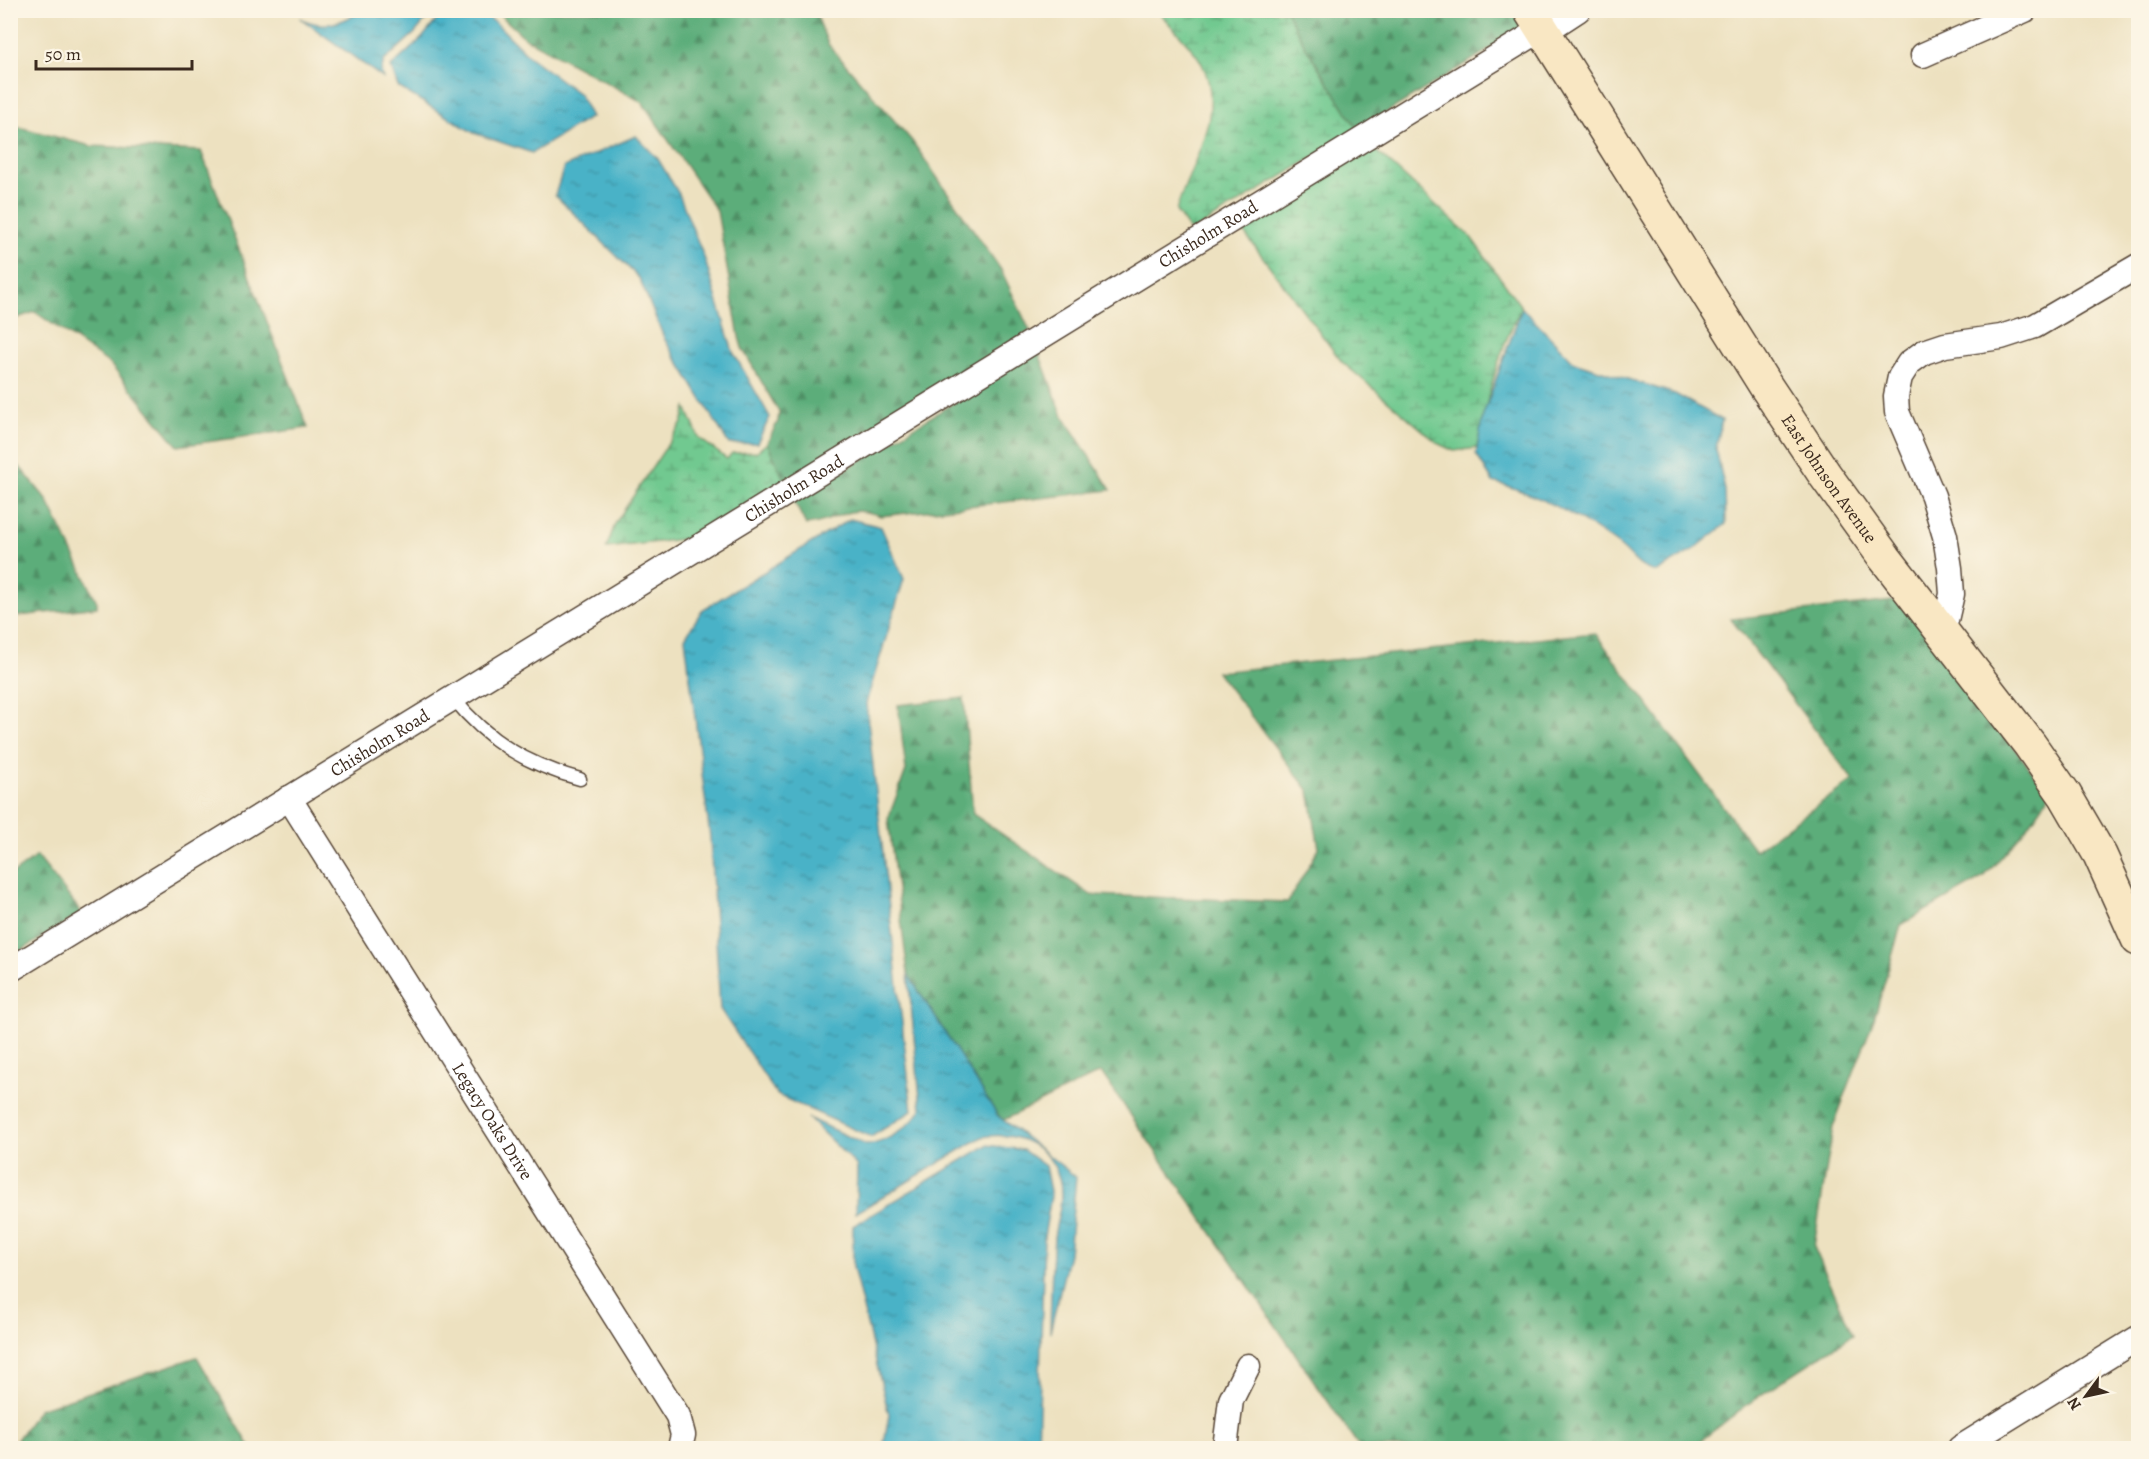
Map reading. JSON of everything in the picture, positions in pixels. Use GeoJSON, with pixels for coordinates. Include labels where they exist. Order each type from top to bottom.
{"type":"FeatureCollection","features":[{"type":"Feature","properties":{"kind":"main road","name":"East Johnson Avenue"},"geometry":{"type":"LineString","coordinates":[[1536,20],[1765,385],[1832,484],[1943,633],[2030,744],[2065,795],[2100,855],[2139,939]]}},
{"type":"Feature","properties":{"kind":"street","name":"Chisholm Road"},"geometry":{"type":"LineString","coordinates":[[10,970],[453,698],[1536,20],[1551,27],[1578,10]]}},
{"type":"Feature","properties":{"kind":"street"},"geometry":{"type":"LineString","coordinates":[[1923,56],[1979,19],[2025,10]]}},
{"type":"Feature","properties":{"kind":"street"},"geometry":{"type":"LineString","coordinates":[[1943,633],[1952,594],[1945,536],[1933,496],[1897,412],[1896,396],[1900,378],[1909,363],[1924,352],[1945,345],[2001,337],[2035,326],[2139,266]]}},
{"type":"Feature","properties":{"kind":"street","name":"Legacy Oaks Drive"},"geometry":{"type":"LineString","coordinates":[[289,798],[678,1416],[683,1435],[680,1449]]}},
{"type":"Feature","properties":{"kind":"street"},"geometry":{"type":"LineString","coordinates":[[1960,1449],[2139,1338]]}},
{"type":"Feature","properties":{"kind":"street"},"geometry":{"type":"LineString","coordinates":[[1225,1449],[1231,1400],[1248,1366]]}},
{"type":"Feature","properties":{"kind":"lane"},"geometry":{"type":"LineString","coordinates":[[453,698],[480,728],[518,755],[549,771],[580,779]]}},
{"type":"Feature","properties":{"kind":"green space"},"geometry":{"type":"Polygon","coordinates":[[[496,11],[815,11],[828,44],[912,141],[1001,270],[1030,331],[785,482],[767,443],[778,421],[779,412],[742,348],[717,211],[642,102],[525,38],[496,11]]]}},
{"type":"Feature","properties":{"kind":"green space"},"geometry":{"type":"Polygon","coordinates":[[[1158,11],[1286,11],[1305,46],[1358,130],[1191,232],[1176,211],[1204,139],[1210,101],[1209,83],[1198,57],[1158,11]]]}},
{"type":"Feature","properties":{"kind":"green space"},"geometry":{"type":"Polygon","coordinates":[[[1286,11],[1516,11],[1526,27],[1358,130],[1305,46],[1286,11]]]}},
{"type":"Feature","properties":{"kind":"green space"},"geometry":{"type":"Polygon","coordinates":[[[11,125],[91,146],[201,151],[308,428],[178,446],[110,364],[35,312],[11,320],[11,125]]]}},
{"type":"Feature","properties":{"kind":"green space"},"geometry":{"type":"Polygon","coordinates":[[[1371,146],[1470,236],[1522,308],[1500,356],[1477,448],[1454,451],[1439,444],[1342,362],[1240,227],[1371,146]]]}},
{"type":"Feature","properties":{"kind":"green space"},"geometry":{"type":"Polygon","coordinates":[[[1038,351],[1063,416],[1111,490],[881,516],[858,511],[806,525],[794,501],[1038,351]]]}},
{"type":"Feature","properties":{"kind":"green space"},"geometry":{"type":"Polygon","coordinates":[[[686,407],[699,438],[727,459],[732,453],[756,452],[767,443],[785,482],[692,538],[606,548],[616,522],[682,423],[686,407]]]}},
{"type":"Feature","properties":{"kind":"green space"},"geometry":{"type":"Polygon","coordinates":[[[10,455],[47,500],[97,602],[97,607],[11,617],[10,455]]]}},
{"type":"Feature","properties":{"kind":"green space"},"geometry":{"type":"Polygon","coordinates":[[[1902,600],[1931,637],[1929,642],[1936,643],[2050,795],[2030,824],[1984,877],[1901,925],[1874,1019],[1833,1127],[1814,1247],[1853,1335],[1756,1398],[1691,1448],[1360,1448],[1101,1072],[1004,1120],[998,1116],[908,974],[888,819],[906,770],[898,705],[964,698],[973,814],[1091,895],[1288,902],[1319,848],[1309,791],[1217,672],[1595,633],[1755,850],[1853,780],[1731,619],[1902,600]]]}},
{"type":"Feature","properties":{"kind":"green space"},"geometry":{"type":"Polygon","coordinates":[[[37,856],[82,913],[11,957],[11,875],[37,856]]]}},
{"type":"Feature","properties":{"kind":"green space"},"geometry":{"type":"Polygon","coordinates":[[[197,1357],[251,1448],[11,1448],[39,1409],[197,1357]]]}},
{"type":"Feature","properties":{"kind":"water"},"geometry":{"type":"Polygon","coordinates":[[[362,11],[433,11],[415,33],[384,61],[381,71],[383,78],[300,18],[316,24],[332,24],[362,11]]]}},
{"type":"Feature","properties":{"kind":"water"},"geometry":{"type":"Polygon","coordinates":[[[444,11],[477,11],[495,22],[530,57],[579,94],[591,117],[532,153],[474,133],[398,87],[391,67],[422,38],[444,11]]]}},
{"type":"Feature","properties":{"kind":"water"},"geometry":{"type":"Polygon","coordinates":[[[636,136],[658,159],[679,194],[705,260],[733,352],[770,417],[757,443],[729,444],[665,340],[639,278],[555,195],[564,167],[636,136]]]}},
{"type":"Feature","properties":{"kind":"water"},"geometry":{"type":"Polygon","coordinates":[[[1522,308],[1574,362],[1675,394],[1722,420],[1716,449],[1725,490],[1726,524],[1692,551],[1657,572],[1639,565],[1623,548],[1574,516],[1525,492],[1493,482],[1476,454],[1483,415],[1522,308]]]}},
{"type":"Feature","properties":{"kind":"water"},"geometry":{"type":"Polygon","coordinates":[[[850,519],[881,527],[904,579],[866,703],[912,1111],[871,1137],[777,1095],[720,1009],[710,837],[685,638],[702,610],[850,519]]]}},
{"type":"Feature","properties":{"kind":"water"},"geometry":{"type":"Polygon","coordinates":[[[908,974],[998,1116],[1076,1177],[1069,1254],[1050,1332],[1053,1251],[1061,1193],[1059,1178],[1046,1155],[1024,1140],[996,1135],[982,1137],[856,1213],[857,1166],[808,1118],[866,1145],[890,1137],[917,1115],[921,1109],[908,974]]]}},
{"type":"Feature","properties":{"kind":"water"},"geometry":{"type":"Polygon","coordinates":[[[987,1145],[1023,1150],[1045,1166],[1051,1196],[1044,1237],[1038,1448],[883,1448],[889,1415],[853,1267],[853,1226],[987,1145]]]}}]}
